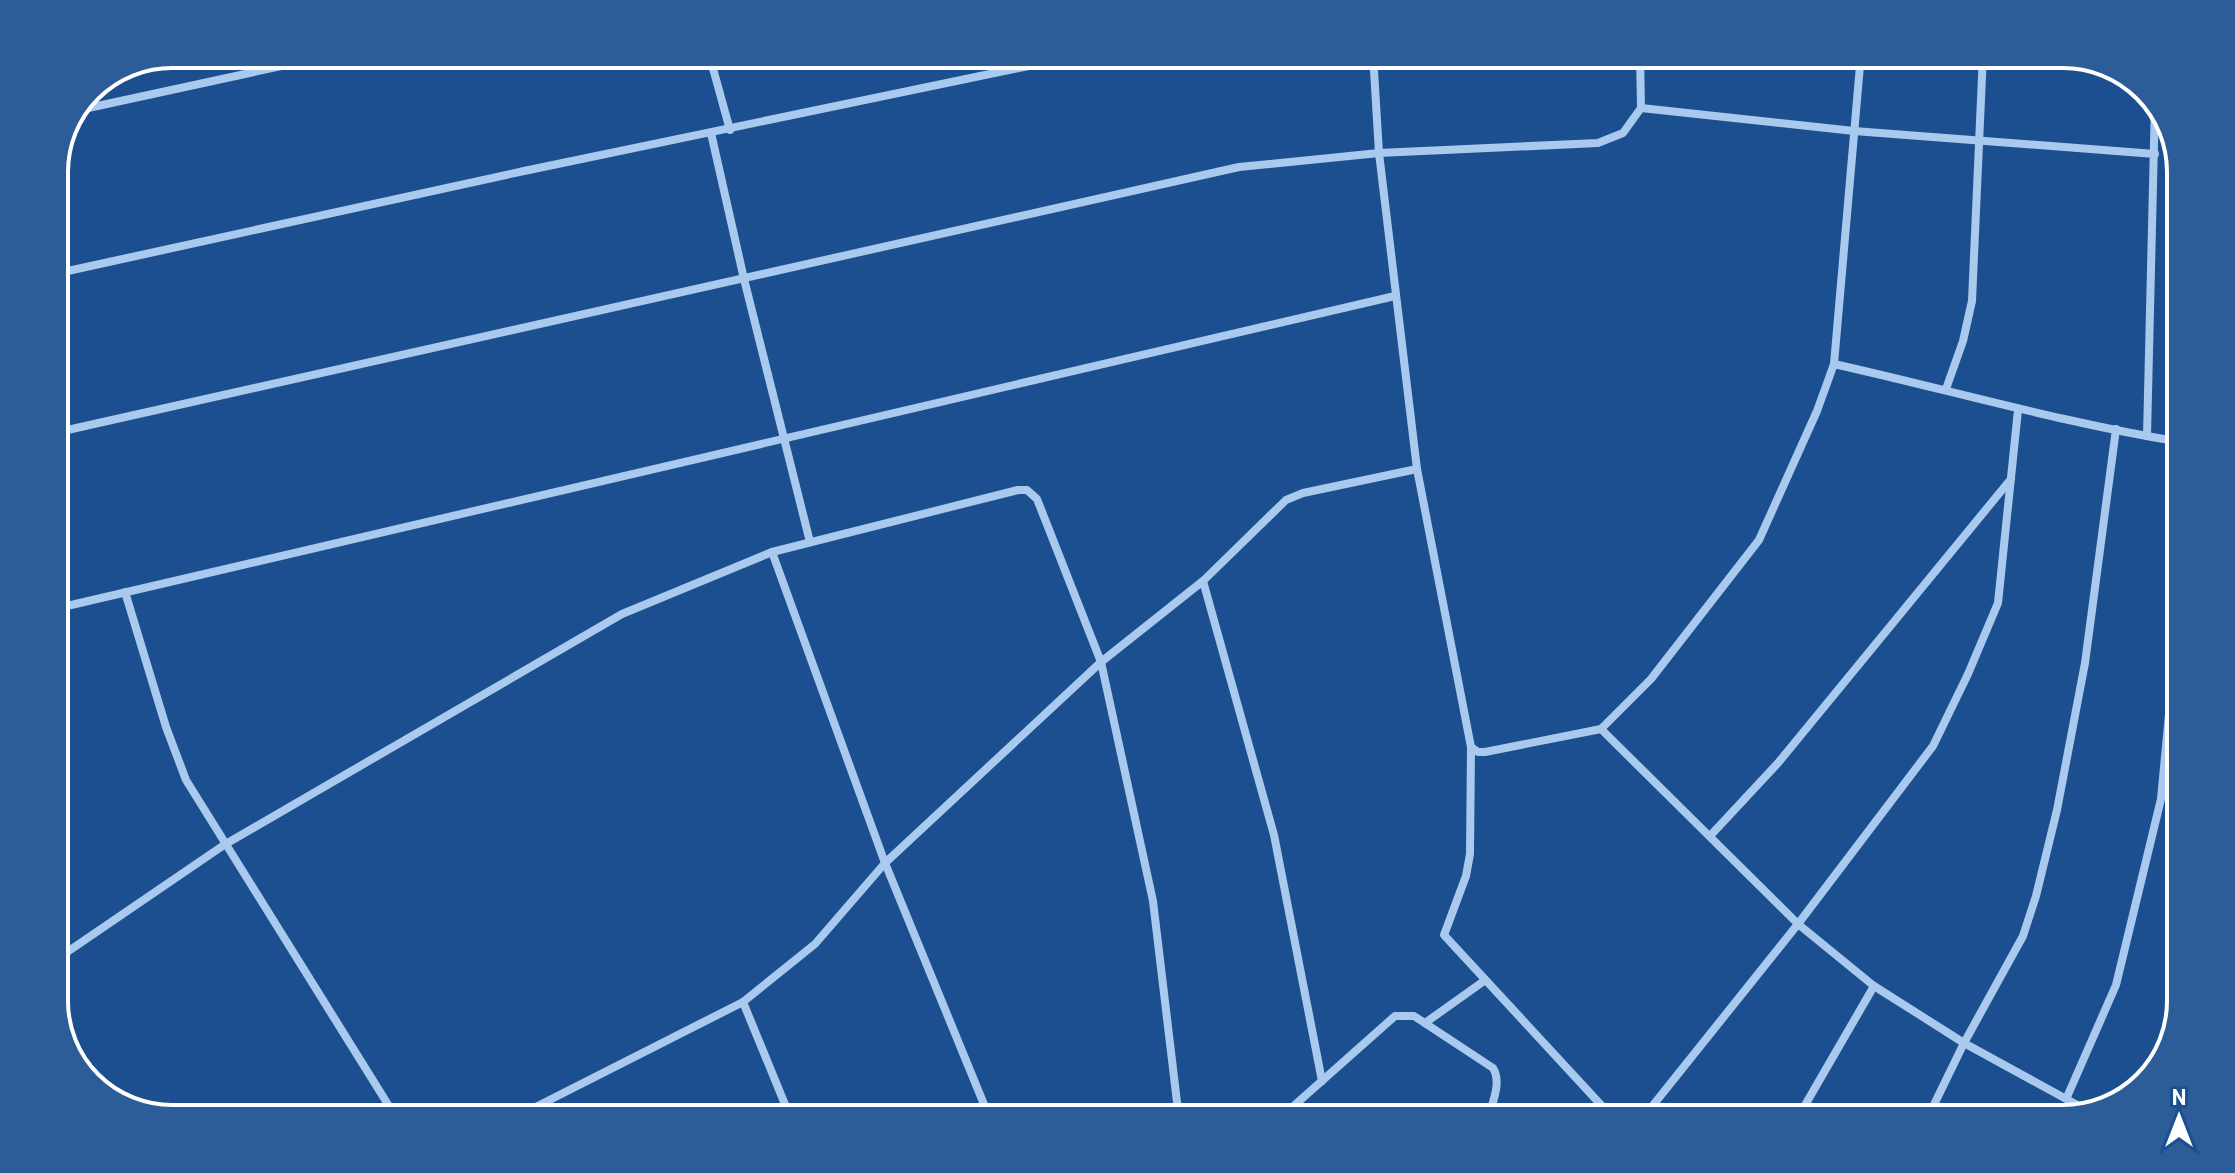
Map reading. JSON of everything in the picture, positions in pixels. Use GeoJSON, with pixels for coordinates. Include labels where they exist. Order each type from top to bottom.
{"type":"FeatureCollection","features":[{"type":"Feature","properties":{"kind":"street"},"geometry":{"type":"LineString","coordinates":[[90,108],[272,68]]}},
{"type":"Feature","properties":{"kind":"street"},"geometry":{"type":"LineString","coordinates":[[713,68],[730,130]]}},
{"type":"Feature","properties":{"kind":"street"},"geometry":{"type":"LineString","coordinates":[[68,271],[524,171],[1020,68]]}},
{"type":"Feature","properties":{"kind":"street"},"geometry":{"type":"LineString","coordinates":[[1374,68],[1379,153],[1417,469],[1471,747],[1470,854],[1466,876],[1444,933],[1447,941],[1601,1105]]}},
{"type":"Feature","properties":{"kind":"street"},"geometry":{"type":"LineString","coordinates":[[68,430],[1239,167],[1379,153],[1598,143],[1623,133],[1641,108],[1640,68]]}},
{"type":"Feature","properties":{"kind":"street"},"geometry":{"type":"LineString","coordinates":[[1471,747],[1485,752],[1601,729],[1651,679],[1759,540],[1817,411],[1834,364],[1860,68]]}},
{"type":"Feature","properties":{"kind":"street"},"geometry":{"type":"LineString","coordinates":[[1946,389],[1963,341],[1972,301],[1982,68]]}},
{"type":"Feature","properties":{"kind":"street"},"geometry":{"type":"LineString","coordinates":[[1641,108],[1854,131],[2155,154]]}},
{"type":"Feature","properties":{"kind":"street"},"geometry":{"type":"LineString","coordinates":[[2147,436],[2155,124]]}},
{"type":"Feature","properties":{"kind":"street"},"geometry":{"type":"LineString","coordinates":[[711,133],[810,542]]}},
{"type":"Feature","properties":{"kind":"street"},"geometry":{"type":"LineString","coordinates":[[68,606],[1395,296]]}},
{"type":"Feature","properties":{"kind":"street"},"geometry":{"type":"LineString","coordinates":[[1834,364],[1946,389],[2018,410],[2167,440]]}},
{"type":"Feature","properties":{"kind":"street"},"geometry":{"type":"LineString","coordinates":[[1653,1105],[1798,924],[1933,746],[1998,603],[2018,410]]}},
{"type":"Feature","properties":{"kind":"street"},"geometry":{"type":"LineString","coordinates":[[1934,1105],[2023,936],[2036,896],[2057,810],[2085,663],[2116,429]]}},
{"type":"Feature","properties":{"kind":"street"},"geometry":{"type":"LineString","coordinates":[[541,1105],[743,1002],[815,944],[885,863],[1101,662],[1203,581],[1286,500],[1303,493],[1417,469]]}},
{"type":"Feature","properties":{"kind":"street"},"geometry":{"type":"LineString","coordinates":[[1710,836],[1778,763],[2011,479]]}},
{"type":"Feature","properties":{"kind":"street"},"geometry":{"type":"LineString","coordinates":[[68,951],[224,845],[622,614],[772,552],[1027,490],[1037,499],[1101,662],[1153,901],[1177,1105]]}},
{"type":"Feature","properties":{"kind":"street"},"geometry":{"type":"LineString","coordinates":[[772,552],[885,863],[984,1105]]}},
{"type":"Feature","properties":{"kind":"street"},"geometry":{"type":"LineString","coordinates":[[1203,581],[1274,835],[1322,1081]]}},
{"type":"Feature","properties":{"kind":"street"},"geometry":{"type":"LineString","coordinates":[[125,592],[186,780],[388,1105]]}},
{"type":"Feature","properties":{"kind":"street"},"geometry":{"type":"LineString","coordinates":[[1601,729],[1798,924],[1874,986],[1964,1043],[2078,1104]]}},
{"type":"Feature","properties":{"kind":"street"},"geometry":{"type":"LineString","coordinates":[[2067,1097],[2116,985],[2161,799],[2167,735]]}},
{"type":"Feature","properties":{"kind":"street"},"geometry":{"type":"LineString","coordinates":[[1425,1023],[1484,981]]}},
{"type":"Feature","properties":{"kind":"street"},"geometry":{"type":"LineString","coordinates":[[1805,1105],[1874,986]]}},
{"type":"Feature","properties":{"kind":"street"},"geometry":{"type":"LineString","coordinates":[[743,1002],[785,1105]]}},
{"type":"Feature","properties":{"kind":"street"},"geometry":{"type":"LineString","coordinates":[[1295,1105],[1395,1016],[1408,1014],[1493,1068],[1497,1073],[1497,1082],[1491,1105]]}}]}
